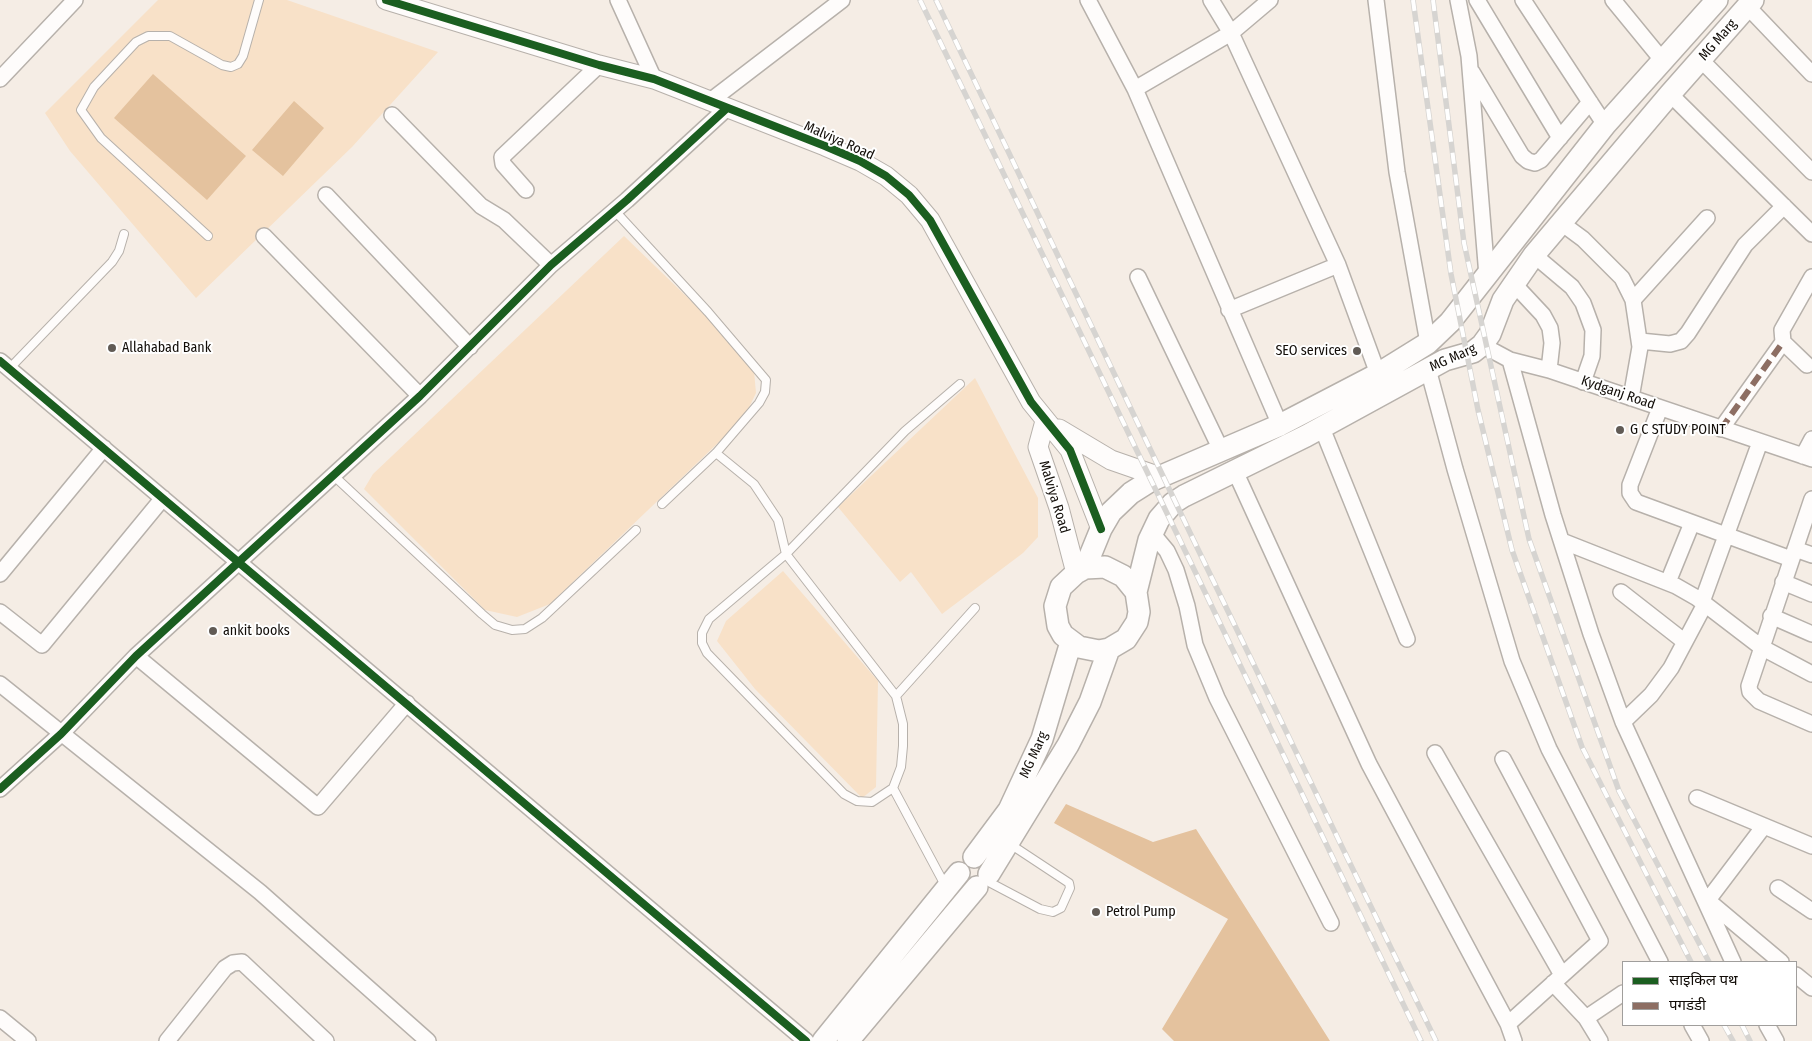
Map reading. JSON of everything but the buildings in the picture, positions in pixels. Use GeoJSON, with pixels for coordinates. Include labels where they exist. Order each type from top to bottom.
{"type":"FeatureCollection","features":[{"type":"Feature","properties":{"kind":"main road","name":"MG Marg"},"geometry":{"type":"LineString","coordinates":[[1080,570],[1112,512],[1131,493],[1160,477],[1280,425],[1378,374],[1428,343],[1450,322],[1605,125],[1717,0]]}},
{"type":"Feature","properties":{"kind":"main road","name":"MG Marg"},"geometry":{"type":"LineString","coordinates":[[1136,592],[1152,533],[1159,519],[1173,503],[1322,428],[1445,360],[1473,352],[1482,345],[1490,334],[1503,300],[1534,255],[1560,222],[1750,3]]}},
{"type":"Feature","properties":{"kind":"main road"},"geometry":{"type":"LineString","coordinates":[[1100,567],[1115,570],[1123,576],[1136,592],[1139,612],[1133,631],[1118,645],[1109,649],[1089,650],[1070,642],[1058,626],[1055,606],[1061,587],[1080,570],[1100,567]]}},
{"type":"Feature","properties":{"kind":"main road","name":"MG Marg"},"geometry":{"type":"LineString","coordinates":[[823,1041],[953,881],[962,864],[974,857],[1009,810],[1042,739],[1070,642]]}},
{"type":"Feature","properties":{"kind":"main road"},"geometry":{"type":"LineString","coordinates":[[848,1041],[984,880],[1072,736],[1090,702],[1109,649]]}},
{"type":"Feature","properties":{"kind":"main road"},"geometry":{"type":"LineString","coordinates":[[974,857],[986,863],[984,880]]}},
{"type":"Feature","properties":{"kind":"main road"},"geometry":{"type":"LineString","coordinates":[[953,881],[964,883],[984,880]]}},
{"type":"Feature","properties":{"kind":"street"},"geometry":{"type":"LineString","coordinates":[[0,79],[75,0]]}},
{"type":"Feature","properties":{"kind":"street","name":"Malviya Road"},"geometry":{"type":"LineString","coordinates":[[386,0],[599,65],[654,79],[860,161],[886,176],[909,195],[930,220],[1031,402],[1070,450],[1101,530]]}},
{"type":"Feature","properties":{"kind":"street"},"geometry":{"type":"LineString","coordinates":[[618,0],[654,79]]}},
{"type":"Feature","properties":{"kind":"street"},"geometry":{"type":"LineString","coordinates":[[0,790],[61,734],[136,656],[420,396],[551,264],[615,211],[717,105],[842,0]]}},
{"type":"Feature","properties":{"kind":"street"},"geometry":{"type":"LineString","coordinates":[[1088,0],[1135,89],[1280,425]]}},
{"type":"Feature","properties":{"kind":"street"},"geometry":{"type":"LineString","coordinates":[[1212,0],[1231,33],[1338,265],[1378,374]]}},
{"type":"Feature","properties":{"kind":"street"},"geometry":{"type":"LineString","coordinates":[[1135,89],[1231,33],[1270,0]]}},
{"type":"Feature","properties":{"kind":"street"},"geometry":{"type":"LineString","coordinates":[[1376,0],[1397,172],[1428,343]]}},
{"type":"Feature","properties":{"kind":"street"},"geometry":{"type":"LineString","coordinates":[[1458,0],[1470,70],[1487,276]]}},
{"type":"Feature","properties":{"kind":"street"},"geometry":{"type":"LineString","coordinates":[[1477,0],[1560,138]]}},
{"type":"Feature","properties":{"kind":"street"},"geometry":{"type":"LineString","coordinates":[[1523,0],[1605,125]]}},
{"type":"Feature","properties":{"kind":"street"},"geometry":{"type":"LineString","coordinates":[[1613,0],[1663,61]]}},
{"type":"Feature","properties":{"kind":"street"},"geometry":{"type":"LineString","coordinates":[[1750,3],[1812,74]]}},
{"type":"Feature","properties":{"kind":"street"},"geometry":{"type":"LineString","coordinates":[[1700,60],[1812,172]]}},
{"type":"Feature","properties":{"kind":"street"},"geometry":{"type":"LineString","coordinates":[[526,190],[502,164],[502,157],[599,65]]}},
{"type":"Feature","properties":{"kind":"street"},"geometry":{"type":"LineString","coordinates":[[1470,70],[1522,156],[1528,161],[1535,163],[1541,160],[1590,102]]}},
{"type":"Feature","properties":{"kind":"street"},"geometry":{"type":"LineString","coordinates":[[1670,94],[1812,234]]}},
{"type":"Feature","properties":{"kind":"street"},"geometry":{"type":"LineString","coordinates":[[392,115],[480,206],[504,220],[551,264]]}},
{"type":"Feature","properties":{"kind":"street"},"geometry":{"type":"LineString","coordinates":[[326,195],[470,347]]}},
{"type":"Feature","properties":{"kind":"street"},"geometry":{"type":"LineString","coordinates":[[1640,341],[1670,344],[1681,341],[1745,245],[1784,206]]}},
{"type":"Feature","properties":{"kind":"street"},"geometry":{"type":"LineString","coordinates":[[1633,300],[1707,218]]}},
{"type":"Feature","properties":{"kind":"street"},"geometry":{"type":"LineString","coordinates":[[1560,222],[1583,240],[1622,278],[1633,300],[1640,341],[1638,368],[1631,398]]}},
{"type":"Feature","properties":{"kind":"street"},"geometry":{"type":"LineString","coordinates":[[264,236],[420,396]]}},
{"type":"Feature","properties":{"kind":"street"},"geometry":{"type":"LineString","coordinates":[[1534,255],[1572,287],[1583,303],[1593,330],[1592,356],[1583,382]]}},
{"type":"Feature","properties":{"kind":"street"},"geometry":{"type":"LineString","coordinates":[[1229,310],[1338,265]]}},
{"type":"Feature","properties":{"kind":"street"},"geometry":{"type":"LineString","coordinates":[[1138,277],[1221,450]]}},
{"type":"Feature","properties":{"kind":"street"},"geometry":{"type":"LineString","coordinates":[[1721,429],[1783,342],[1782,330],[1786,321],[1812,277]]}},
{"type":"Feature","properties":{"kind":"street"},"geometry":{"type":"LineString","coordinates":[[1514,284],[1544,315],[1550,328],[1552,343],[1549,370]]}},
{"type":"Feature","properties":{"kind":"street"},"geometry":{"type":"LineString","coordinates":[[1783,342],[1807,365]]}},
{"type":"Feature","properties":{"kind":"street","name":"Kydganj Road"},"geometry":{"type":"LineString","coordinates":[[1482,345],[1510,360],[1549,370],[1807,458]]}},
{"type":"Feature","properties":{"kind":"street"},"geometry":{"type":"LineString","coordinates":[[1510,360],[1591,634],[1623,722],[1733,961]]}},
{"type":"Feature","properties":{"kind":"street"},"geometry":{"type":"LineString","coordinates":[[5,365],[806,1041]]}},
{"type":"Feature","properties":{"kind":"street"},"geometry":{"type":"LineString","coordinates":[[1428,369],[1455,469],[1512,661],[1548,749],[1659,961]]}},
{"type":"Feature","properties":{"kind":"street"},"geometry":{"type":"LineString","coordinates":[[1660,408],[1630,485],[1630,493],[1636,502],[1727,535],[1793,554],[1812,555]]}},
{"type":"Feature","properties":{"kind":"street"},"geometry":{"type":"LineString","coordinates":[[1045,421],[1111,460],[1160,477]]}},
{"type":"Feature","properties":{"kind":"street","name":"Malviya Road"},"geometry":{"type":"LineString","coordinates":[[1045,421],[1038,447],[1080,570]]}},
{"type":"Feature","properties":{"kind":"street"},"geometry":{"type":"LineString","coordinates":[[1322,428],[1407,639]]}},
{"type":"Feature","properties":{"kind":"street"},"geometry":{"type":"LineString","coordinates":[[1807,458],[1812,439]]}},
{"type":"Feature","properties":{"kind":"street"},"geometry":{"type":"LineString","coordinates":[[1623,722],[1651,695],[1671,668],[1685,642],[1704,603],[1760,442]]}},
{"type":"Feature","properties":{"kind":"street"},"geometry":{"type":"LineString","coordinates":[[0,574],[104,448]]}},
{"type":"Feature","properties":{"kind":"street"},"geometry":{"type":"LineString","coordinates":[[1235,471],[1369,764],[1508,1024],[1514,1041]]}},
{"type":"Feature","properties":{"kind":"street"},"geometry":{"type":"LineString","coordinates":[[0,612],[42,645],[163,498]]}},
{"type":"Feature","properties":{"kind":"street"},"geometry":{"type":"LineString","coordinates":[[1812,499],[1808,522],[1793,554],[1750,678],[1750,692],[1759,701],[1812,724]]}},
{"type":"Feature","properties":{"kind":"street"},"geometry":{"type":"LineString","coordinates":[[1668,582],[1692,523]]}},
{"type":"Feature","properties":{"kind":"street"},"geometry":{"type":"LineString","coordinates":[[1152,533],[1167,551],[1176,570],[1195,645],[1217,698],[1331,923]]}},
{"type":"Feature","properties":{"kind":"street"},"geometry":{"type":"LineString","coordinates":[[1562,541],[1668,582],[1704,603],[1760,646],[1812,674]]}},
{"type":"Feature","properties":{"kind":"street"},"geometry":{"type":"LineString","coordinates":[[1783,582],[1812,594]]}},
{"type":"Feature","properties":{"kind":"street"},"geometry":{"type":"LineString","coordinates":[[1621,592],[1685,642]]}},
{"type":"Feature","properties":{"kind":"street"},"geometry":{"type":"LineString","coordinates":[[1771,616],[1812,634]]}},
{"type":"Feature","properties":{"kind":"street"},"geometry":{"type":"LineString","coordinates":[[136,656],[318,807],[406,703]]}},
{"type":"Feature","properties":{"kind":"street"},"geometry":{"type":"LineString","coordinates":[[0,684],[260,892],[428,1041]]}},
{"type":"Feature","properties":{"kind":"street"},"geometry":{"type":"LineString","coordinates":[[1435,753],[1557,979],[1586,1018],[1600,1041]]}},
{"type":"Feature","properties":{"kind":"street"},"geometry":{"type":"LineString","coordinates":[[1503,759],[1600,941],[1508,1024]]}},
{"type":"Feature","properties":{"kind":"street"},"geometry":{"type":"LineString","coordinates":[[1697,798],[1812,846]]}},
{"type":"Feature","properties":{"kind":"street"},"geometry":{"type":"LineString","coordinates":[[1704,898],[1764,826]]}},
{"type":"Feature","properties":{"kind":"street"},"geometry":{"type":"LineString","coordinates":[[1778,888],[1812,911]]}},
{"type":"Feature","properties":{"kind":"street"},"geometry":{"type":"LineString","coordinates":[[1704,898],[1780,961]]}},
{"type":"Feature","properties":{"kind":"street"},"geometry":{"type":"LineString","coordinates":[[167,1041],[225,968],[233,963],[242,962],[326,1041]]}},
{"type":"Feature","properties":{"kind":"street"},"geometry":{"type":"LineString","coordinates":[[1797,975],[1812,988]]}},
{"type":"Feature","properties":{"kind":"street"},"geometry":{"type":"LineString","coordinates":[[1586,1018],[1622,994]]}},
{"type":"Feature","properties":{"kind":"street"},"geometry":{"type":"LineString","coordinates":[[0,1018],[28,1041]]}},
{"type":"Feature","properties":{"kind":"street"},"geometry":{"type":"LineString","coordinates":[[1693,1026],[1701,1041]]}},
{"type":"Feature","properties":{"kind":"street"},"geometry":{"type":"LineString","coordinates":[[1768,1026],[1776,1041]]}},
{"type":"Feature","properties":{"kind":"lane"},"geometry":{"type":"LineString","coordinates":[[208,236],[101,138],[81,110],[94,87],[136,42],[148,36],[170,36],[222,65],[231,67],[238,64],[243,56],[259,0]]}},
{"type":"Feature","properties":{"kind":"lane"},"geometry":{"type":"LineString","coordinates":[[615,211],[708,312],[766,380],[765,392],[759,403],[716,453],[662,504]]}},
{"type":"Feature","properties":{"kind":"lane"},"geometry":{"type":"LineString","coordinates":[[5,365],[112,262],[119,251],[124,234]]}},
{"type":"Feature","properties":{"kind":"lane"},"geometry":{"type":"LineString","coordinates":[[716,453],[754,484],[778,520],[786,554],[896,696],[903,724],[901,767],[893,788],[872,802],[857,801],[844,794],[707,653],[702,643],[702,633],[709,619],[786,554],[905,431],[960,384]]}},
{"type":"Feature","properties":{"kind":"lane"},"geometry":{"type":"LineString","coordinates":[[333,475],[482,614],[495,625],[512,630],[525,630],[542,618],[636,530]]}},
{"type":"Feature","properties":{"kind":"lane"},"geometry":{"type":"LineString","coordinates":[[896,696],[975,608]]}},
{"type":"Feature","properties":{"kind":"lane"},"geometry":{"type":"LineString","coordinates":[[893,788],[953,881]]}},
{"type":"Feature","properties":{"kind":"lane"},"geometry":{"type":"LineString","coordinates":[[984,880],[1040,909],[1053,912],[1061,908],[1067,897],[1070,883],[1008,843]]}},
{"type":"Feature","properties":{"kind":"shaded area"},"geometry":{"type":"Polygon","coordinates":[[[158,0],[287,0],[438,52],[352,147],[196,298],[70,151],[45,113],[158,0]]]}},
{"type":"Feature","properties":{"kind":"shaded area"},"geometry":{"type":"Polygon","coordinates":[[[153,74],[246,156],[207,200],[114,118],[153,74]]]}},
{"type":"Feature","properties":{"kind":"shaded area"},"geometry":{"type":"Polygon","coordinates":[[[294,101],[324,128],[283,176],[252,150],[294,101]]]}},
{"type":"Feature","properties":{"kind":"shaded area"},"geometry":{"type":"Polygon","coordinates":[[[624,236],[747,355],[754,371],[756,393],[744,418],[550,604],[517,617],[485,610],[364,489],[373,474],[624,236]]]}},
{"type":"Feature","properties":{"kind":"shaded area"},"geometry":{"type":"Polygon","coordinates":[[[975,378],[1038,498],[1038,537],[1023,553],[942,614],[911,572],[900,582],[838,507],[975,378]]]}},
{"type":"Feature","properties":{"kind":"shaded area"},"geometry":{"type":"Polygon","coordinates":[[[783,571],[878,681],[876,787],[862,798],[755,689],[717,641],[726,621],[783,571]]]}},
{"type":"Feature","properties":{"kind":"shaded area"},"geometry":{"type":"Polygon","coordinates":[[[1066,804],[1153,842],[1196,829],[1330,1041],[1174,1041],[1162,1029],[1228,919],[1054,823],[1066,804]]]}},
{"type":"Feature","properties":{"kind":"railway"},"geometry":{"type":"LineString","coordinates":[[920,0],[1421,1041]]}},
{"type":"Feature","properties":{"kind":"railway"},"geometry":{"type":"LineString","coordinates":[[936,0],[1193,539],[1436,1041]]}},
{"type":"Feature","properties":{"kind":"railway"},"geometry":{"type":"LineString","coordinates":[[1413,0],[1451,274],[1478,410],[1512,550],[1582,747],[1690,961]]}},
{"type":"Feature","properties":{"kind":"railway"},"geometry":{"type":"LineString","coordinates":[[1433,0],[1464,243],[1529,539],[1619,791],[1708,961]]}},
{"type":"Feature","properties":{"kind":"railway"},"geometry":{"type":"LineString","coordinates":[[1725,1026],[1733,1041]]}},
{"type":"Feature","properties":{"kind":"railway"},"geometry":{"type":"LineString","coordinates":[[1742,1026],[1750,1041]]}},
{"type":"Feature","properties":{"kind":"marked path"},"geometry":{"type":"LineString","coordinates":[[1721,429],[1783,342]]}},
{"type":"Feature","properties":{"kind":"cycle path"},"geometry":{"type":"LineString","coordinates":[[386,0],[599,65],[654,79],[825,146],[860,161],[886,176],[909,195],[930,220],[1031,402],[1070,450],[1101,529]]}},
{"type":"Feature","properties":{"kind":"cycle path"},"geometry":{"type":"LineString","coordinates":[[0,789],[61,734],[136,656],[420,396],[551,265],[627,200],[726,109]]}},
{"type":"Feature","properties":{"kind":"cycle path"},"geometry":{"type":"LineString","coordinates":[[0,361],[806,1041]]}},
{"type":"Feature","properties":{"kind":"place","name":"Allahabad Bank"},"geometry":{"type":"Point","coordinates":[112,348]}},
{"type":"Feature","properties":{"kind":"place","name":"SEO services"},"geometry":{"type":"Point","coordinates":[1357,351]}},
{"type":"Feature","properties":{"kind":"place","name":"G C STUDY POINT"},"geometry":{"type":"Point","coordinates":[1620,430]}},
{"type":"Feature","properties":{"kind":"place","name":"ankit books"},"geometry":{"type":"Point","coordinates":[213,631]}},
{"type":"Feature","properties":{"kind":"place","name":"Petrol Pump"},"geometry":{"type":"Point","coordinates":[1096,912]}}]}
